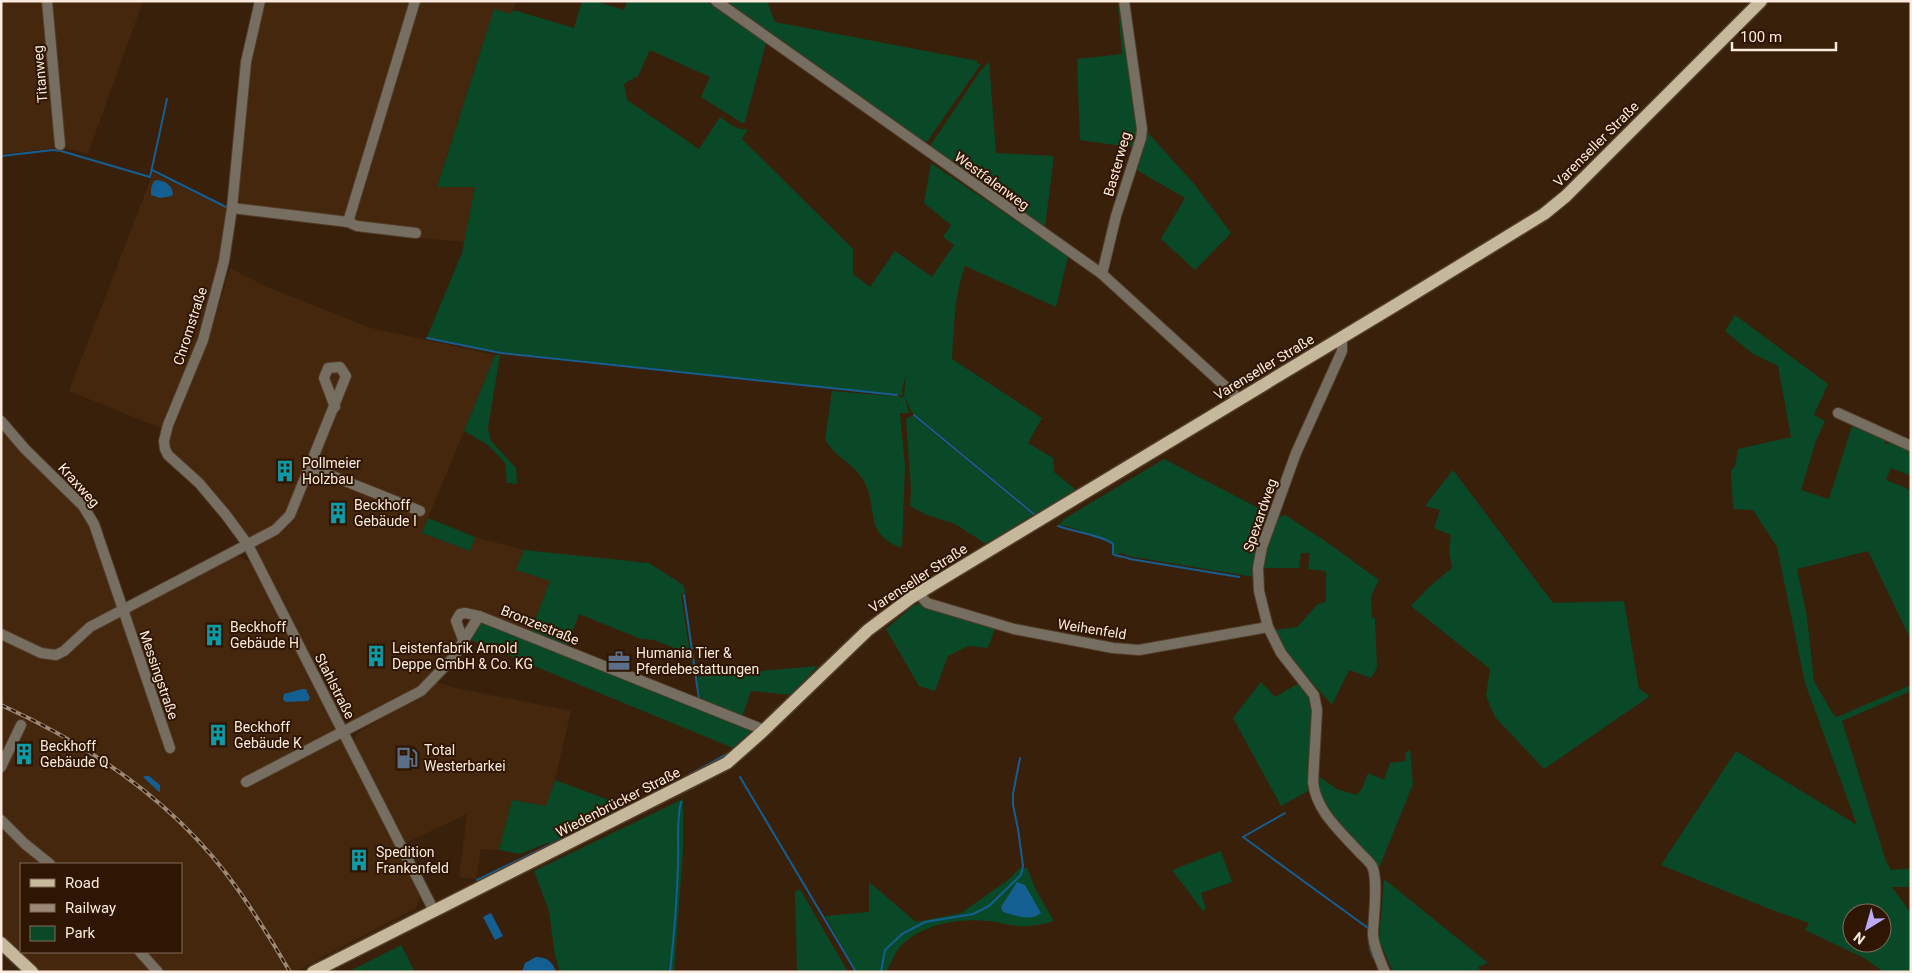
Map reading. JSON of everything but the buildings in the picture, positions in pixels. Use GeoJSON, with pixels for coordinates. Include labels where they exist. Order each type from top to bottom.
{"type":"FeatureCollection","features":[{"type":"Feature","properties":{"kind":"main road","name":"Varenseller Straße"},"geometry":{"type":"LineString","coordinates":[[762,732],[874,625],[918,593],[1544,214],[1566,196],[1761,1]]}},
{"type":"Feature","properties":{"kind":"main road","name":"Wiedenbrücker Straße"},"geometry":{"type":"LineString","coordinates":[[313,972],[727,763],[762,732]]}},
{"type":"Feature","properties":{"kind":"main road"},"geometry":{"type":"LineString","coordinates":[[1,943],[32,972]]}},
{"type":"Feature","properties":{"kind":"street","name":"Titanweg"},"geometry":{"type":"LineString","coordinates":[[47,1],[60,145]]}},
{"type":"Feature","properties":{"kind":"street","name":"Chromstraße"},"geometry":{"type":"LineString","coordinates":[[165,449],[164,441],[168,425],[203,340],[224,261],[232,208],[246,62],[260,1]]}},
{"type":"Feature","properties":{"kind":"street"},"geometry":{"type":"LineString","coordinates":[[348,222],[415,1]]}},
{"type":"Feature","properties":{"kind":"street","name":"Westfalenweg"},"geometry":{"type":"LineString","coordinates":[[716,1],[1102,274],[1238,399]]}},
{"type":"Feature","properties":{"kind":"street","name":"Basterweg"},"geometry":{"type":"LineString","coordinates":[[1102,274],[1116,216],[1141,138],[1142,129],[1124,1]]}},
{"type":"Feature","properties":{"kind":"street"},"geometry":{"type":"LineString","coordinates":[[232,208],[348,222],[357,226],[416,233]]}},
{"type":"Feature","properties":{"kind":"street","name":"Spexardweg"},"geometry":{"type":"LineString","coordinates":[[1340,339],[1342,351],[1296,453],[1262,548],[1258,568],[1259,591],[1268,627],[1280,653],[1314,695],[1317,710],[1314,792],[1319,804],[1330,820],[1372,867],[1374,880],[1373,936],[1375,949],[1385,972]]}},
{"type":"Feature","properties":{"kind":"street"},"geometry":{"type":"LineString","coordinates":[[1,634],[41,654],[56,655],[64,651],[90,627],[275,530],[290,514],[335,406]]}},
{"type":"Feature","properties":{"kind":"street"},"geometry":{"type":"LineString","coordinates":[[1838,413],[1911,446]]}},
{"type":"Feature","properties":{"kind":"street","name":"Kraxweg"},"geometry":{"type":"LineString","coordinates":[[1,421],[86,510],[94,524],[122,609]]}},
{"type":"Feature","properties":{"kind":"street","name":"Stahlstraße"},"geometry":{"type":"LineString","coordinates":[[165,449],[205,489],[248,545],[434,911]]}},
{"type":"Feature","properties":{"kind":"street"},"geometry":{"type":"LineString","coordinates":[[310,467],[420,511]]}},
{"type":"Feature","properties":{"kind":"street","name":"Weihenfeld"},"geometry":{"type":"LineString","coordinates":[[918,593],[927,603],[1014,629],[1113,648],[1139,650],[1268,627]]}},
{"type":"Feature","properties":{"kind":"street","name":"Messingstraße"},"geometry":{"type":"LineString","coordinates":[[122,609],[170,748]]}},
{"type":"Feature","properties":{"kind":"street","name":"Bronzestraße"},"geometry":{"type":"LineString","coordinates":[[464,642],[456,621],[460,614],[465,613],[479,616],[759,728],[762,732]]}},
{"type":"Feature","properties":{"kind":"street","name":"Bronzestraße"},"geometry":{"type":"LineString","coordinates":[[343,732],[422,691],[452,658],[479,616]]}},
{"type":"Feature","properties":{"kind":"street"},"geometry":{"type":"LineString","coordinates":[[1,766],[21,725]]}},
{"type":"Feature","properties":{"kind":"street","name":"Stahlstraße"},"geometry":{"type":"LineString","coordinates":[[246,782],[343,732]]}},
{"type":"Feature","properties":{"kind":"street"},"geometry":{"type":"LineString","coordinates":[[1,820],[25,844],[49,863]]}},
{"type":"Feature","properties":{"kind":"street"},"geometry":{"type":"LineString","coordinates":[[141,953],[158,972]]}},
{"type":"Feature","properties":{"kind":"shaded area"},"geometry":{"type":"Polygon","coordinates":[[[1,1],[44,1],[57,148],[1,154],[1,1]]]}},
{"type":"Feature","properties":{"kind":"shaded area"},"geometry":{"type":"Polygon","coordinates":[[[52,1],[143,1],[88,154],[65,148],[52,1]]]}},
{"type":"Feature","properties":{"kind":"shaded area"},"geometry":{"type":"Polygon","coordinates":[[[264,1],[516,1],[511,14],[494,9],[437,186],[475,187],[465,242],[408,237],[245,207],[238,200],[243,125],[250,65],[264,1]]]}},
{"type":"Feature","properties":{"kind":"shaded area"},"geometry":{"type":"Polygon","coordinates":[[[153,173],[228,209],[221,259],[210,298],[198,338],[163,429],[69,391],[153,173]]]}},
{"type":"Feature","properties":{"kind":"shaded area"},"geometry":{"type":"Polygon","coordinates":[[[230,268],[267,287],[371,328],[495,355],[422,533],[470,551],[475,537],[524,550],[516,570],[551,581],[530,634],[473,609],[463,609],[459,643],[450,656],[417,688],[353,722],[341,716],[251,538],[239,527],[173,451],[170,442],[171,433],[208,341],[230,268]]]}},
{"type":"Feature","properties":{"kind":"shaded area"},"geometry":{"type":"Polygon","coordinates":[[[1,428],[16,446],[77,506],[86,518],[120,615],[238,556],[251,562],[420,896],[416,908],[294,972],[40,972],[20,953],[182,953],[182,863],[20,863],[20,953],[1,934],[1,428]]]}},
{"type":"Feature","properties":{"kind":"shaded area"},"geometry":{"type":"Polygon","coordinates":[[[437,682],[455,688],[571,711],[547,806],[512,800],[499,850],[481,849],[476,879],[459,877],[467,814],[404,844],[355,744],[358,732],[419,696],[437,682]]]}},
{"type":"Feature","properties":{"kind":"green space"},"geometry":{"type":"Polygon","coordinates":[[[582,1],[595,1],[624,10],[627,1],[706,1],[766,43],[745,122],[742,123],[701,97],[710,77],[650,50],[638,76],[624,84],[627,100],[699,149],[720,117],[737,128],[748,129],[742,139],[853,249],[853,274],[870,287],[895,251],[932,277],[954,245],[943,237],[951,225],[924,203],[931,163],[1068,256],[1056,307],[965,266],[957,300],[952,359],[1042,418],[1028,443],[1053,458],[1054,472],[1076,490],[1036,514],[911,411],[904,395],[906,374],[902,390],[903,395],[500,352],[427,337],[462,253],[475,187],[437,187],[494,9],[511,14],[513,10],[574,28],[582,1]]]}},
{"type":"Feature","properties":{"kind":"green space"},"geometry":{"type":"Polygon","coordinates":[[[726,1],[767,1],[775,22],[978,61],[977,64],[981,64],[926,143],[726,1]]]}},
{"type":"Feature","properties":{"kind":"green space"},"geometry":{"type":"Polygon","coordinates":[[[1122,6],[1139,131],[1136,148],[1080,140],[1077,59],[1122,54],[1118,7],[1122,6]]]}},
{"type":"Feature","properties":{"kind":"green space"},"geometry":{"type":"Polygon","coordinates":[[[989,62],[996,153],[1054,156],[1045,227],[930,146],[981,70],[989,62]]]}},
{"type":"Feature","properties":{"kind":"green space"},"geometry":{"type":"Polygon","coordinates":[[[1148,133],[1195,185],[1231,233],[1195,270],[1161,239],[1185,198],[1135,169],[1148,133]]]}},
{"type":"Feature","properties":{"kind":"green space"},"geometry":{"type":"Polygon","coordinates":[[[1735,315],[1828,384],[1814,415],[1825,421],[1816,441],[1801,490],[1829,499],[1852,426],[1855,425],[1886,439],[1885,444],[1888,444],[1890,440],[1911,449],[1911,476],[1891,468],[1886,480],[1911,490],[1911,640],[1868,551],[1797,569],[1807,617],[1814,681],[1833,714],[1837,717],[1911,685],[1911,691],[1842,721],[1886,861],[1891,870],[1911,868],[1911,887],[1892,887],[1911,913],[1911,972],[1884,972],[1853,953],[1892,953],[1892,903],[1842,903],[1842,948],[1805,930],[1809,923],[1661,865],[1736,751],[1857,825],[1805,683],[1777,547],[1753,510],[1733,509],[1731,471],[1735,466],[1738,449],[1791,437],[1778,366],[1753,354],[1725,331],[1735,315]]]}},
{"type":"Feature","properties":{"kind":"green space"},"geometry":{"type":"Polygon","coordinates":[[[495,355],[500,355],[488,428],[491,441],[516,468],[517,484],[507,483],[505,463],[488,445],[464,431],[495,355]]]}},
{"type":"Feature","properties":{"kind":"green space"},"geometry":{"type":"Polygon","coordinates":[[[832,391],[905,397],[909,413],[900,413],[905,466],[902,548],[889,542],[881,535],[873,518],[870,498],[862,478],[828,445],[825,439],[832,391]]]}},
{"type":"Feature","properties":{"kind":"green space"},"geometry":{"type":"Polygon","coordinates":[[[912,416],[1033,515],[986,544],[955,524],[927,515],[910,506],[911,489],[906,419],[912,416]]]}},
{"type":"Feature","properties":{"kind":"green space"},"geometry":{"type":"Polygon","coordinates":[[[1164,459],[1270,514],[1254,577],[1128,556],[1122,553],[1117,555],[1114,553],[1114,544],[1111,541],[1071,527],[1059,525],[1064,519],[1164,459]]]}},
{"type":"Feature","properties":{"kind":"green space"},"geometry":{"type":"Polygon","coordinates":[[[1453,470],[1553,603],[1624,601],[1639,689],[1650,696],[1544,769],[1495,717],[1486,696],[1490,669],[1411,606],[1430,586],[1452,568],[1449,551],[1451,535],[1434,528],[1440,510],[1425,506],[1453,470]]]}},
{"type":"Feature","properties":{"kind":"green space"},"geometry":{"type":"Polygon","coordinates":[[[1285,515],[1379,580],[1371,596],[1372,618],[1375,618],[1377,668],[1371,678],[1349,670],[1332,705],[1286,653],[1275,630],[1297,627],[1318,604],[1326,602],[1326,571],[1308,569],[1310,553],[1301,553],[1299,568],[1262,568],[1265,550],[1278,517],[1285,515]]]}},
{"type":"Feature","properties":{"kind":"green space"},"geometry":{"type":"Polygon","coordinates":[[[428,518],[475,537],[470,551],[422,533],[428,518]]]}},
{"type":"Feature","properties":{"kind":"green space"},"geometry":{"type":"Polygon","coordinates":[[[524,550],[649,563],[683,585],[686,593],[681,594],[690,654],[654,640],[641,639],[579,614],[566,648],[530,634],[550,581],[516,570],[524,550]]]}},
{"type":"Feature","properties":{"kind":"green space"},"geometry":{"type":"Polygon","coordinates":[[[920,603],[996,626],[988,648],[968,646],[948,656],[935,691],[919,686],[886,629],[913,606],[920,603]]]}},
{"type":"Feature","properties":{"kind":"green space"},"geometry":{"type":"Polygon","coordinates":[[[485,622],[750,729],[751,732],[733,748],[471,640],[480,624],[485,622]]]}},
{"type":"Feature","properties":{"kind":"green space"},"geometry":{"type":"Polygon","coordinates":[[[818,666],[791,695],[751,691],[742,717],[701,700],[697,677],[818,666]]]}},
{"type":"Feature","properties":{"kind":"green space"},"geometry":{"type":"Polygon","coordinates":[[[1261,682],[1275,697],[1299,683],[1310,697],[1314,710],[1308,791],[1281,806],[1233,718],[1261,682]]]}},
{"type":"Feature","properties":{"kind":"green space"},"geometry":{"type":"Polygon","coordinates":[[[1410,750],[1413,784],[1379,868],[1331,813],[1319,788],[1318,776],[1337,789],[1356,795],[1362,789],[1368,773],[1384,780],[1390,763],[1406,761],[1405,752],[1410,750]]]}},
{"type":"Feature","properties":{"kind":"green space"},"geometry":{"type":"Polygon","coordinates":[[[555,780],[625,806],[551,843],[520,854],[499,850],[512,800],[546,806],[555,780]]]}},
{"type":"Feature","properties":{"kind":"green space"},"geometry":{"type":"Polygon","coordinates":[[[683,799],[683,851],[674,972],[560,972],[555,956],[549,911],[534,871],[683,799]]]}},
{"type":"Feature","properties":{"kind":"green space"},"geometry":{"type":"Polygon","coordinates":[[[1221,851],[1232,882],[1201,893],[1206,909],[1203,911],[1172,870],[1221,851]]]}},
{"type":"Feature","properties":{"kind":"green space"},"geometry":{"type":"Polygon","coordinates":[[[1020,868],[1027,868],[1036,890],[1054,921],[1029,926],[977,920],[939,925],[915,934],[905,942],[897,951],[886,972],[857,972],[825,916],[869,912],[869,882],[916,922],[961,913],[1008,880],[1020,868]]]}},
{"type":"Feature","properties":{"kind":"green space"},"geometry":{"type":"Polygon","coordinates":[[[1384,879],[1488,963],[1478,967],[1481,972],[1393,972],[1379,940],[1384,879]]]}},
{"type":"Feature","properties":{"kind":"green space"},"geometry":{"type":"Polygon","coordinates":[[[800,889],[848,972],[797,972],[795,892],[800,889]]]}},
{"type":"Feature","properties":{"kind":"green space"},"geometry":{"type":"Polygon","coordinates":[[[401,945],[415,972],[348,972],[401,945]]]}},
{"type":"Feature","properties":{"kind":"water"},"geometry":{"type":"Polygon","coordinates":[[[157,180],[169,185],[173,193],[172,196],[160,198],[151,195],[151,188],[154,181],[157,180]]]}},
{"type":"Feature","properties":{"kind":"water"},"geometry":{"type":"Polygon","coordinates":[[[306,689],[310,698],[308,701],[285,702],[283,699],[284,694],[306,689]]]}},
{"type":"Feature","properties":{"kind":"water"},"geometry":{"type":"Polygon","coordinates":[[[149,776],[160,785],[159,792],[143,777],[149,776]]]}},
{"type":"Feature","properties":{"kind":"water"},"geometry":{"type":"Polygon","coordinates":[[[1017,882],[1025,885],[1041,913],[1037,916],[1017,916],[1003,912],[1001,907],[1017,882]]]}},
{"type":"Feature","properties":{"kind":"water"},"geometry":{"type":"Polygon","coordinates":[[[491,913],[503,936],[495,940],[483,917],[491,913]]]}},
{"type":"Feature","properties":{"kind":"water"},"geometry":{"type":"Polygon","coordinates":[[[536,957],[549,961],[556,972],[522,972],[525,963],[536,957]]]}},
{"type":"Feature","properties":{"kind":"waterway"},"geometry":{"type":"LineString","coordinates":[[1,156],[53,150],[61,151],[150,177],[167,99]]}},
{"type":"Feature","properties":{"kind":"waterway"},"geometry":{"type":"LineString","coordinates":[[152,170],[226,207]]}},
{"type":"Feature","properties":{"kind":"waterway"},"geometry":{"type":"LineString","coordinates":[[427,338],[501,353],[897,395]]}},
{"type":"Feature","properties":{"kind":"waterway"},"geometry":{"type":"LineString","coordinates":[[914,415],[1035,515]]}},
{"type":"Feature","properties":{"kind":"waterway"},"geometry":{"type":"LineString","coordinates":[[1058,526],[1109,541],[1113,544],[1113,554],[1116,556],[1239,577]]}},
{"type":"Feature","properties":{"kind":"waterway"},"geometry":{"type":"LineString","coordinates":[[684,595],[699,699]]}},
{"type":"Feature","properties":{"kind":"waterway"},"geometry":{"type":"LineString","coordinates":[[741,759],[758,744]]}},
{"type":"Feature","properties":{"kind":"waterway"},"geometry":{"type":"LineString","coordinates":[[689,775],[729,753]]}},
{"type":"Feature","properties":{"kind":"waterway"},"geometry":{"type":"LineString","coordinates":[[881,972],[885,950],[902,934],[925,922],[973,914],[989,906],[1021,875],[1023,866],[1013,805],[1013,794],[1020,758]]}},
{"type":"Feature","properties":{"kind":"waterway"},"geometry":{"type":"LineString","coordinates":[[740,777],[856,972]]}},
{"type":"Feature","properties":{"kind":"waterway"},"geometry":{"type":"LineString","coordinates":[[686,791],[699,784]]}},
{"type":"Feature","properties":{"kind":"waterway"},"geometry":{"type":"LineString","coordinates":[[670,972],[676,904],[678,825],[681,802]]}},
{"type":"Feature","properties":{"kind":"waterway"},"geometry":{"type":"LineString","coordinates":[[1285,813],[1243,837],[1368,928],[1370,949],[1373,957]]}},
{"type":"Feature","properties":{"kind":"waterway"},"geometry":{"type":"LineString","coordinates":[[477,880],[589,826]]}},
{"type":"Feature","properties":{"kind":"railway"},"geometry":{"type":"LineString","coordinates":[[1,705],[36,722],[102,760],[162,806],[216,860],[239,891],[290,972]]}},
{"type":"Feature","properties":{"kind":"place","name":"Pollmeier Holzbau"},"geometry":{"type":"Point","coordinates":[285,471]}},
{"type":"Feature","properties":{"kind":"place","name":"Beckhoff Gebäude I"},"geometry":{"type":"Point","coordinates":[338,513]}},
{"type":"Feature","properties":{"kind":"place","name":"Beckhoff Gebäude H"},"geometry":{"type":"Point","coordinates":[214,635]}},
{"type":"Feature","properties":{"kind":"place","name":"Leistenfabrik Arnold Deppe GmbH & Co. KG"},"geometry":{"type":"Point","coordinates":[376,656]}},
{"type":"Feature","properties":{"kind":"place","name":"Humania Tier & Pferdebestattungen"},"geometry":{"type":"Point","coordinates":[619,661]}},
{"type":"Feature","properties":{"kind":"place","name":"Beckhoff Gebäude K"},"geometry":{"type":"Point","coordinates":[218,735]}},
{"type":"Feature","properties":{"kind":"place","name":"Beckhoff Gebäude Q"},"geometry":{"type":"Point","coordinates":[24,754]}},
{"type":"Feature","properties":{"kind":"place","name":"Total Westerbarkei"},"geometry":{"type":"Point","coordinates":[407,758]}},
{"type":"Feature","properties":{"kind":"place","name":"Spedition Frankenfeld"},"geometry":{"type":"Point","coordinates":[359,860]}}]}
